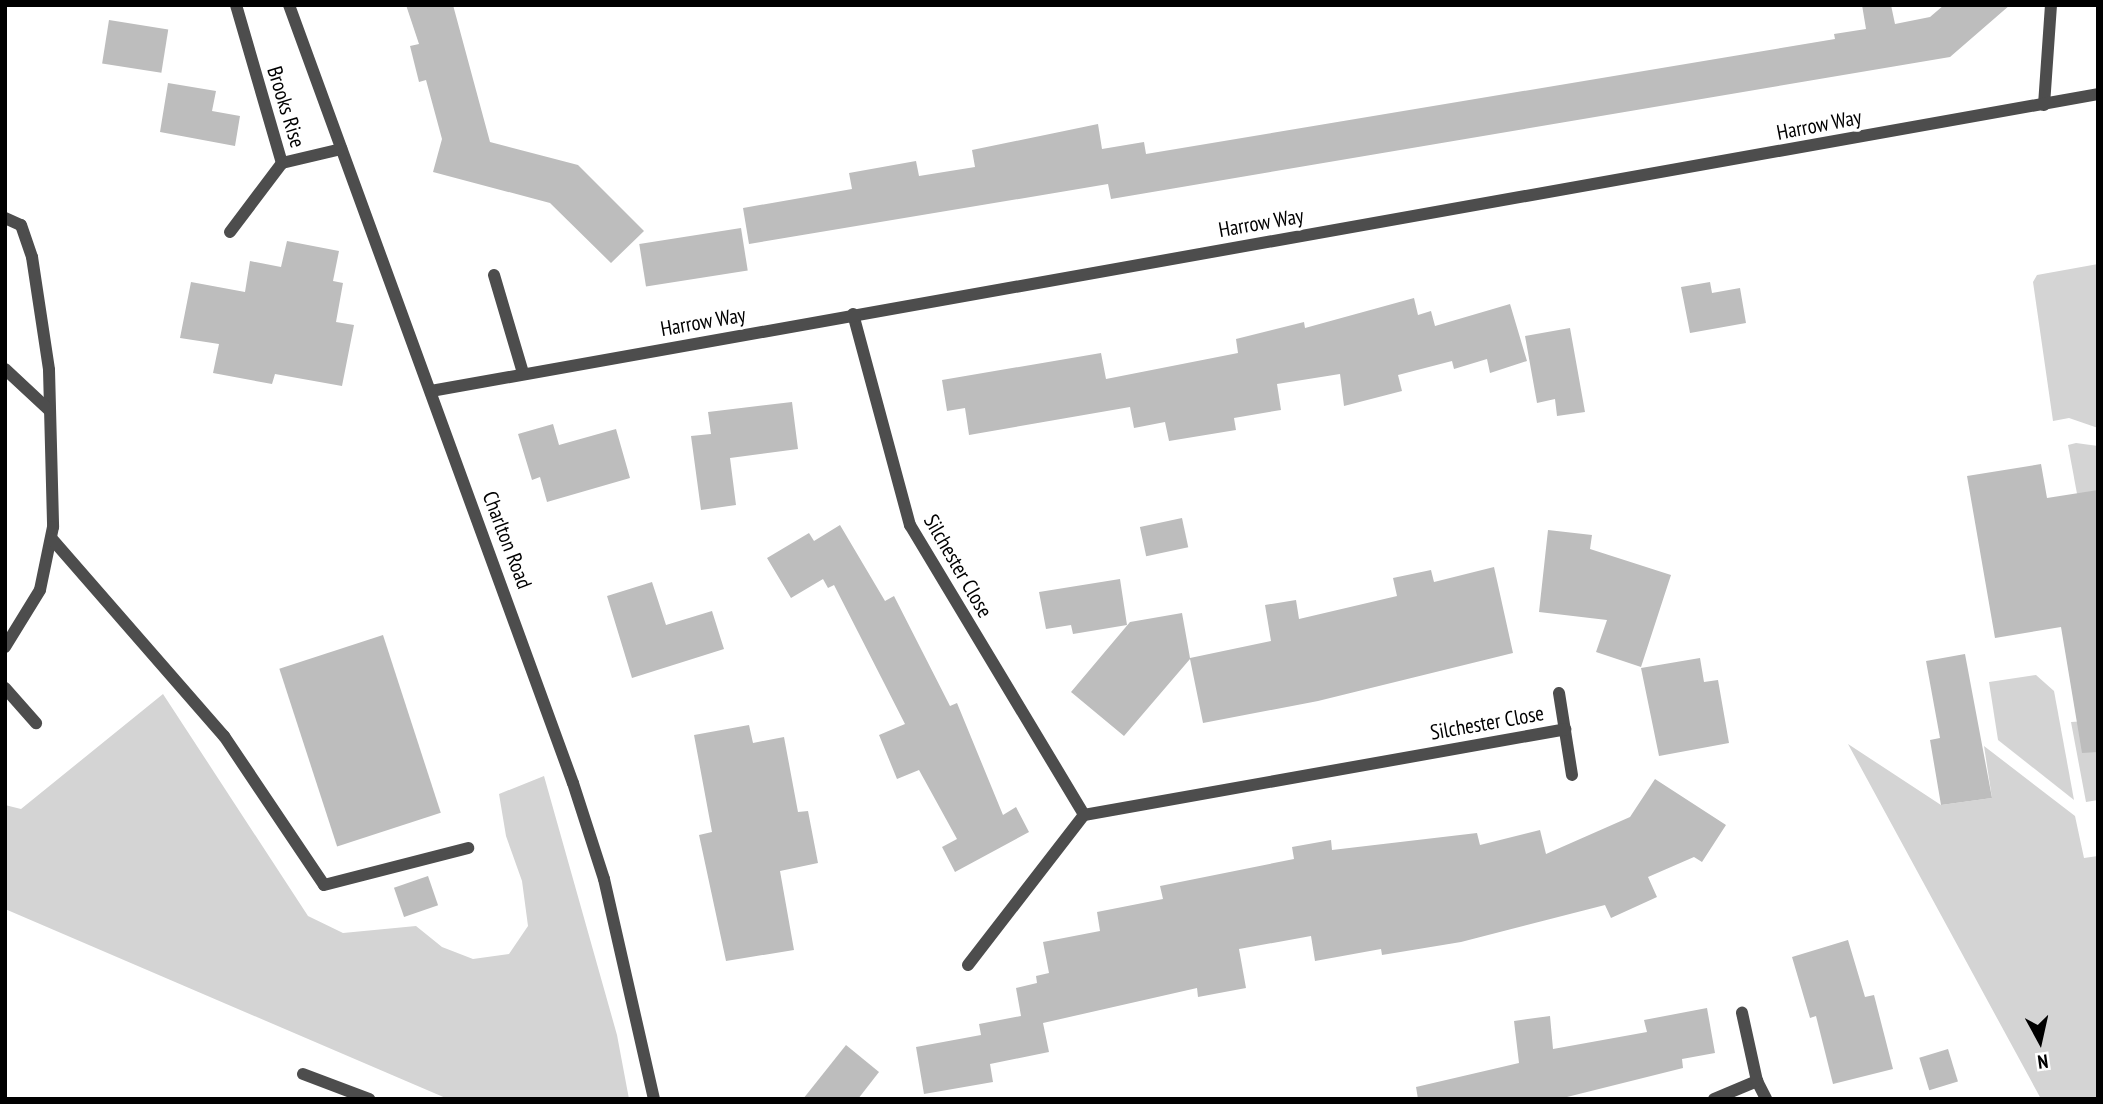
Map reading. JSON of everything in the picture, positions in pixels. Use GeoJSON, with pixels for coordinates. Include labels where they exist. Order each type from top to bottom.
{"type":"FeatureCollection","features":[{"type":"Feature","properties":{"kind":"street","name":"Brooks Rise"},"geometry":{"type":"LineString","coordinates":[[236,5],[282,163],[341,149]]}},
{"type":"Feature","properties":{"kind":"street","name":"Charlton Road"},"geometry":{"type":"LineString","coordinates":[[289,5],[431,391],[604,879],[654,1099]]}},
{"type":"Feature","properties":{"kind":"street"},"geometry":{"type":"LineString","coordinates":[[2044,105],[2051,5]]}},
{"type":"Feature","properties":{"kind":"street","name":"Harrow Way"},"geometry":{"type":"LineString","coordinates":[[431,391],[2098,94]]}},
{"type":"Feature","properties":{"kind":"street"},"geometry":{"type":"LineString","coordinates":[[230,232],[282,163]]}},
{"type":"Feature","properties":{"kind":"street"},"geometry":{"type":"LineString","coordinates":[[5,218],[21,225],[29,239],[49,370],[52,539],[40,590],[5,648]]}},
{"type":"Feature","properties":{"kind":"street"},"geometry":{"type":"LineString","coordinates":[[494,275],[523,373]]}},
{"type":"Feature","properties":{"kind":"street","name":"Silchester Close"},"geometry":{"type":"LineString","coordinates":[[853,314],[910,525],[1084,815],[1565,729]]}},
{"type":"Feature","properties":{"kind":"street"},"geometry":{"type":"LineString","coordinates":[[5,369],[49,410]]}},
{"type":"Feature","properties":{"kind":"street"},"geometry":{"type":"LineString","coordinates":[[52,539],[224,736],[324,885],[468,848]]}},
{"type":"Feature","properties":{"kind":"street"},"geometry":{"type":"LineString","coordinates":[[5,688],[36,723]]}},
{"type":"Feature","properties":{"kind":"street","name":"Silchester Close"},"geometry":{"type":"LineString","coordinates":[[1559,693],[1572,775]]}},
{"type":"Feature","properties":{"kind":"street"},"geometry":{"type":"LineString","coordinates":[[968,965],[1084,815]]}},
{"type":"Feature","properties":{"kind":"street"},"geometry":{"type":"LineString","coordinates":[[1742,1013],[1757,1081],[1766,1099]]}},
{"type":"Feature","properties":{"kind":"street"},"geometry":{"type":"LineString","coordinates":[[303,1074],[369,1099]]}},
{"type":"Feature","properties":{"kind":"street"},"geometry":{"type":"LineString","coordinates":[[1714,1099],[1757,1081]]}},
{"type":"Feature","properties":{"kind":"shaded area"},"geometry":{"type":"Polygon","coordinates":[[[2098,264],[2098,428],[2069,418],[2053,421],[2033,282],[2037,275],[2098,264]]]}},
{"type":"Feature","properties":{"kind":"shaded area"},"geometry":{"type":"Polygon","coordinates":[[[2076,443],[2098,446],[2098,490],[2080,510],[2068,445],[2076,443]]]}},
{"type":"Feature","properties":{"kind":"shaded area"},"geometry":{"type":"Polygon","coordinates":[[[2036,675],[2054,691],[2074,800],[1998,740],[1989,682],[2036,675]]]}},
{"type":"Feature","properties":{"kind":"shaded area"},"geometry":{"type":"Polygon","coordinates":[[[163,694],[308,916],[343,933],[416,926],[442,947],[473,959],[509,954],[528,926],[522,881],[506,836],[499,794],[544,776],[617,1035],[629,1099],[448,1099],[5,909],[5,805],[21,809],[163,694]]]}},
{"type":"Feature","properties":{"kind":"shaded area"},"geometry":{"type":"Polygon","coordinates":[[[2088,721],[2098,757],[2098,800],[2086,802],[2071,722],[2088,721]]]}},
{"type":"Feature","properties":{"kind":"shaded area"},"geometry":{"type":"Polygon","coordinates":[[[1848,744],[1941,805],[1992,798],[1984,746],[2075,816],[2084,858],[2098,856],[2098,1099],[2041,1099],[1848,744]]]}},
{"type":"Feature","properties":{"kind":"building"},"geometry":{"type":"Polygon","coordinates":[[[406,5],[453,5],[490,142],[578,165],[644,231],[611,263],[550,203],[433,172],[442,139],[426,80],[419,82],[410,46],[419,44],[406,5]]]}},
{"type":"Feature","properties":{"kind":"building"},"geometry":{"type":"Polygon","coordinates":[[[1862,5],[1891,5],[1895,24],[1930,17],[1944,5],[2010,5],[1950,57],[1111,199],[1108,184],[749,244],[743,208],[852,189],[849,173],[916,161],[919,176],[975,167],[972,150],[1098,124],[1102,149],[1144,142],[1146,154],[1835,39],[1834,34],[1866,29],[1862,5]]]}},
{"type":"Feature","properties":{"kind":"building"},"geometry":{"type":"Polygon","coordinates":[[[109,20],[168,29],[161,73],[102,63],[109,20]]]}},
{"type":"Feature","properties":{"kind":"building"},"geometry":{"type":"Polygon","coordinates":[[[168,83],[216,91],[212,111],[240,116],[235,146],[160,132],[168,83]]]}},
{"type":"Feature","properties":{"kind":"building"},"geometry":{"type":"Polygon","coordinates":[[[741,228],[748,270],[646,287],[639,244],[741,228]]]}},
{"type":"Feature","properties":{"kind":"building"},"geometry":{"type":"Polygon","coordinates":[[[287,241],[339,251],[333,281],[343,283],[336,322],[354,325],[342,386],[275,374],[272,384],[213,373],[219,344],[180,338],[191,282],[245,292],[250,261],[281,267],[287,241]]]}},
{"type":"Feature","properties":{"kind":"building"},"geometry":{"type":"Polygon","coordinates":[[[1710,282],[1712,293],[1740,288],[1746,323],[1690,333],[1681,287],[1710,282]]]}},
{"type":"Feature","properties":{"kind":"building"},"geometry":{"type":"Polygon","coordinates":[[[1414,298],[1418,315],[1431,311],[1435,326],[1510,304],[1527,361],[1490,373],[1487,359],[1454,369],[1452,361],[1398,375],[1402,391],[1344,406],[1340,374],[1277,384],[1281,410],[1234,418],[1236,430],[1169,441],[1165,422],[1134,428],[1130,407],[969,435],[965,408],[947,411],[942,380],[1101,353],[1106,379],[1238,353],[1236,339],[1304,322],[1305,328],[1414,298]]]}},
{"type":"Feature","properties":{"kind":"building"},"geometry":{"type":"Polygon","coordinates":[[[1570,328],[1585,412],[1557,416],[1555,399],[1537,403],[1525,336],[1570,328]]]}},
{"type":"Feature","properties":{"kind":"building"},"geometry":{"type":"Polygon","coordinates":[[[792,402],[798,449],[730,458],[736,505],[701,510],[691,436],[711,434],[708,412],[792,402]]]}},
{"type":"Feature","properties":{"kind":"building"},"geometry":{"type":"Polygon","coordinates":[[[553,424],[559,445],[616,429],[630,478],[547,502],[540,477],[532,480],[518,434],[553,424]]]}},
{"type":"Feature","properties":{"kind":"building"},"geometry":{"type":"Polygon","coordinates":[[[2041,464],[2047,498],[2098,490],[2098,752],[2082,753],[2061,627],[1995,638],[1967,476],[2041,464]]]}},
{"type":"Feature","properties":{"kind":"building"},"geometry":{"type":"Polygon","coordinates":[[[1182,518],[1188,547],[1146,556],[1140,527],[1182,518]]]}},
{"type":"Feature","properties":{"kind":"building"},"geometry":{"type":"Polygon","coordinates":[[[840,525],[885,601],[894,596],[950,706],[957,703],[1003,815],[1016,807],[1029,832],[955,872],[942,847],[957,839],[919,770],[897,779],[879,735],[905,724],[834,585],[828,588],[823,579],[791,598],[767,558],[809,533],[814,541],[840,525]]]}},
{"type":"Feature","properties":{"kind":"building"},"geometry":{"type":"Polygon","coordinates":[[[1548,530],[1592,535],[1590,549],[1671,575],[1641,667],[1596,652],[1607,620],[1539,612],[1548,530]]]}},
{"type":"Feature","properties":{"kind":"building"},"geometry":{"type":"Polygon","coordinates":[[[1494,567],[1513,653],[1318,701],[1203,723],[1190,659],[1124,736],[1071,692],[1130,622],[1182,613],[1190,658],[1271,641],[1265,605],[1296,600],[1299,619],[1397,596],[1393,578],[1431,570],[1434,582],[1494,567]]]}},
{"type":"Feature","properties":{"kind":"building"},"geometry":{"type":"Polygon","coordinates":[[[1120,579],[1127,625],[1073,634],[1071,625],[1046,629],[1039,592],[1120,579]]]}},
{"type":"Feature","properties":{"kind":"building"},"geometry":{"type":"Polygon","coordinates":[[[652,582],[666,625],[712,611],[724,649],[632,678],[607,596],[652,582]]]}},
{"type":"Feature","properties":{"kind":"building"},"geometry":{"type":"Polygon","coordinates":[[[383,635],[441,813],[337,847],[279,669],[383,635]]]}},
{"type":"Feature","properties":{"kind":"building"},"geometry":{"type":"Polygon","coordinates":[[[1965,654],[1992,798],[1941,805],[1930,740],[1940,738],[1926,661],[1965,654]]]}},
{"type":"Feature","properties":{"kind":"building"},"geometry":{"type":"Polygon","coordinates":[[[1700,658],[1704,682],[1718,680],[1729,743],[1659,756],[1641,668],[1700,658]]]}},
{"type":"Feature","properties":{"kind":"building"},"geometry":{"type":"Polygon","coordinates":[[[749,725],[753,743],[784,737],[798,812],[808,811],[818,863],[780,871],[794,950],[726,961],[699,835],[712,832],[694,735],[749,725]]]}},
{"type":"Feature","properties":{"kind":"building"},"geometry":{"type":"Polygon","coordinates":[[[1655,779],[1726,825],[1702,862],[1694,857],[1648,877],[1657,897],[1611,918],[1605,905],[1461,942],[1382,955],[1381,949],[1315,961],[1311,936],[1239,949],[1246,988],[1198,997],[1197,988],[1043,1023],[1049,1052],[990,1064],[993,1082],[924,1094],[916,1047],[981,1035],[979,1024],[1021,1016],[1016,988],[1037,983],[1036,976],[1049,973],[1043,942],[1100,931],[1097,912],[1163,899],[1160,886],[1294,859],[1292,847],[1331,840],[1332,850],[1477,833],[1480,845],[1540,830],[1546,854],[1630,817],[1655,779]]]}},
{"type":"Feature","properties":{"kind":"building"},"geometry":{"type":"Polygon","coordinates":[[[428,876],[438,905],[404,917],[394,888],[428,876]]]}},
{"type":"Feature","properties":{"kind":"building"},"geometry":{"type":"Polygon","coordinates":[[[1848,940],[1865,997],[1874,995],[1893,1069],[1833,1084],[1816,1016],[1810,1018],[1792,957],[1848,940]]]}},
{"type":"Feature","properties":{"kind":"building"},"geometry":{"type":"Polygon","coordinates":[[[1707,1008],[1715,1053],[1682,1059],[1683,1068],[1559,1099],[1418,1099],[1416,1087],[1519,1063],[1514,1021],[1550,1016],[1553,1049],[1647,1032],[1644,1020],[1707,1008]]]}},
{"type":"Feature","properties":{"kind":"building"},"geometry":{"type":"Polygon","coordinates":[[[846,1045],[879,1072],[858,1099],[803,1099],[846,1045]]]}},
{"type":"Feature","properties":{"kind":"building"},"geometry":{"type":"Polygon","coordinates":[[[1948,1049],[1958,1082],[1929,1090],[1919,1058],[1948,1049]]]}}]}
